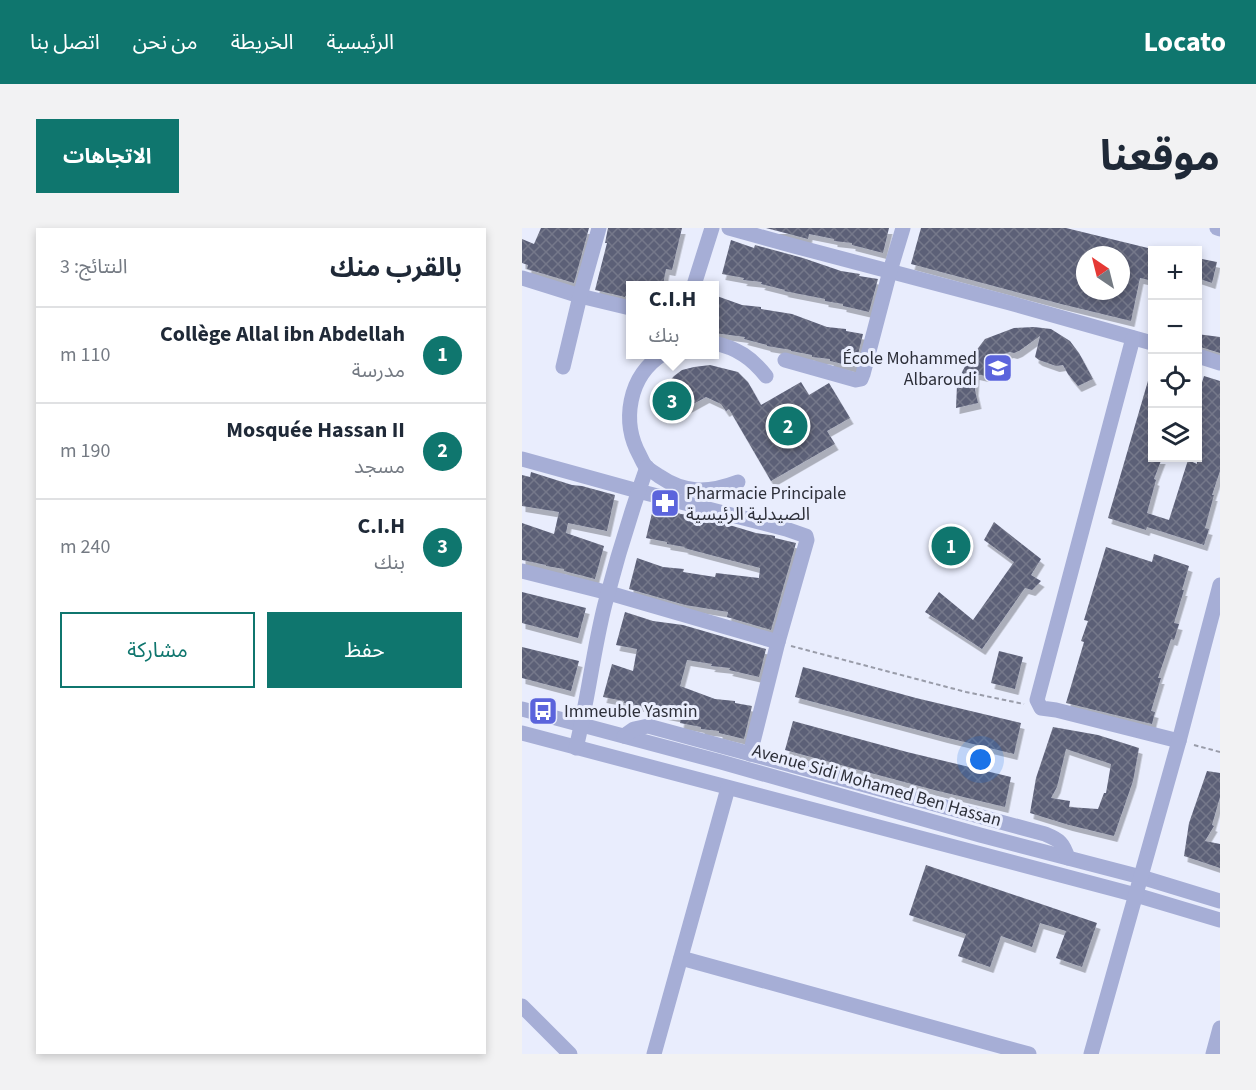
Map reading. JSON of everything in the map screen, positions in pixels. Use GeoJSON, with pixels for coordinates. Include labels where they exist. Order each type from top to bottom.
{"type":"FeatureCollection","features":[{"type":"Feature","properties":{"kind":"street"},"geometry":{"type":"LineString","coordinates":[[563,366],[599,228]]}},
{"type":"Feature","properties":{"kind":"street"},"geometry":{"type":"LineString","coordinates":[[695,281],[712,228]]}},
{"type":"Feature","properties":{"kind":"street"},"geometry":{"type":"LineString","coordinates":[[729,228],[1148,342]]}},
{"type":"Feature","properties":{"kind":"street"},"geometry":{"type":"LineString","coordinates":[[784,360],[856,380],[861,379],[903,228]]}},
{"type":"Feature","properties":{"kind":"street"},"geometry":{"type":"LineString","coordinates":[[522,278],[626,307]]}},
{"type":"Feature","properties":{"kind":"street"},"geometry":{"type":"LineString","coordinates":[[1134,338],[1037,700],[1041,708],[1179,741]]}},
{"type":"Feature","properties":{"kind":"street"},"geometry":{"type":"LineString","coordinates":[[719,344],[727,345],[742,353],[766,376]]}},
{"type":"Feature","properties":{"kind":"street"},"geometry":{"type":"LineString","coordinates":[[1202,358],[1220,363]]}},
{"type":"Feature","properties":{"kind":"street"},"geometry":{"type":"LineString","coordinates":[[658,359],[642,374],[631,397],[629,423],[634,445],[647,467],[668,482],[685,489],[721,488],[738,482]]}},
{"type":"Feature","properties":{"kind":"street"},"geometry":{"type":"LineString","coordinates":[[522,459],[806,536],[807,540],[750,754]]}},
{"type":"Feature","properties":{"kind":"street"},"geometry":{"type":"LineString","coordinates":[[576,748],[609,593],[647,467]]}},
{"type":"Feature","properties":{"kind":"street"},"geometry":{"type":"LineString","coordinates":[[522,572],[609,593],[778,642]]}},
{"type":"Feature","properties":{"kind":"street"},"geometry":{"type":"LineString","coordinates":[[1091,1054],[1179,741],[1220,585]]}},
{"type":"Feature","properties":{"kind":"street"},"geometry":{"type":"LineString","coordinates":[[522,697],[526,702],[526,711]]}},
{"type":"Feature","properties":{"kind":"street","name":"Avenue Sidi Mohamed Ben Hassan"},"geometry":{"type":"LineString","coordinates":[[526,711],[1217,898]]}},
{"type":"Feature","properties":{"kind":"street"},"geometry":{"type":"LineString","coordinates":[[624,736],[634,729],[648,726],[1045,834],[1061,842],[1068,858]]}},
{"type":"Feature","properties":{"kind":"street","name":"Avenue Sidi Mohamed Ben Hassan"},"geometry":{"type":"LineString","coordinates":[[522,733],[1136,895],[1220,920]]}},
{"type":"Feature","properties":{"kind":"street"},"geometry":{"type":"LineString","coordinates":[[654,1054],[728,788]]}},
{"type":"Feature","properties":{"kind":"street"},"geometry":{"type":"LineString","coordinates":[[681,958],[1029,1054]]}},
{"type":"Feature","properties":{"kind":"street"},"geometry":{"type":"LineString","coordinates":[[522,1006],[570,1054]]}},
{"type":"Feature","properties":{"kind":"street"},"geometry":{"type":"LineString","coordinates":[[1213,1054],[1220,1028]]}},
{"type":"Feature","properties":{"kind":"path"},"geometry":{"type":"LineString","coordinates":[[778,642],[966,692],[1041,708]]}},
{"type":"Feature","properties":{"kind":"path"},"geometry":{"type":"LineString","coordinates":[[1179,741],[1220,752]]}},
{"type":"Feature","properties":{"kind":"building"},"geometry":{"type":"Polygon","coordinates":[[[541,228],[589,228],[574,283],[527,269],[528,265],[522,263],[522,239],[534,244],[541,228]]]}},
{"type":"Feature","properties":{"kind":"building"},"geometry":{"type":"Polygon","coordinates":[[[608,228],[682,228],[672,270],[666,269],[664,281],[626,281],[625,297],[595,290],[607,243],[605,243],[608,228]]]}},
{"type":"Feature","properties":{"kind":"building"},"geometry":{"type":"Polygon","coordinates":[[[766,228],[889,228],[883,253],[852,245],[852,243],[834,241],[834,239],[809,234],[808,239],[766,228]]]}},
{"type":"Feature","properties":{"kind":"building"},"geometry":{"type":"Polygon","coordinates":[[[921,228],[1066,228],[1148,248],[1148,280],[1140,278],[1131,321],[911,264],[921,228]]]}},
{"type":"Feature","properties":{"kind":"building"},"geometry":{"type":"Polygon","coordinates":[[[731,240],[754,248],[755,245],[803,258],[841,271],[860,274],[859,276],[878,279],[869,312],[825,301],[825,299],[784,291],[761,284],[762,282],[722,274],[731,240]]]}},
{"type":"Feature","properties":{"kind":"building"},"geometry":{"type":"Polygon","coordinates":[[[1202,259],[1217,262],[1212,283],[1202,280],[1202,259]]]}},
{"type":"Feature","properties":{"kind":"building"},"geometry":{"type":"Polygon","coordinates":[[[719,297],[742,305],[792,314],[827,327],[863,334],[855,367],[830,361],[830,359],[767,346],[744,339],[745,337],[719,334],[719,297]]]}},
{"type":"Feature","properties":{"kind":"building"},"geometry":{"type":"Polygon","coordinates":[[[1014,328],[1051,329],[1070,341],[1093,379],[1078,386],[1063,365],[1056,366],[1035,357],[1040,336],[1019,351],[1001,355],[994,369],[985,376],[976,374],[975,390],[978,403],[956,408],[957,385],[963,370],[985,339],[1014,328]]]}},
{"type":"Feature","properties":{"kind":"building"},"geometry":{"type":"Polygon","coordinates":[[[1202,335],[1220,337],[1220,353],[1202,348],[1202,335]]]}},
{"type":"Feature","properties":{"kind":"building"},"geometry":{"type":"Polygon","coordinates":[[[710,365],[738,372],[748,382],[761,405],[801,382],[809,395],[829,383],[850,418],[827,431],[835,444],[771,481],[729,409],[726,411],[721,404],[706,397],[686,408],[659,395],[674,376],[682,370],[710,365]]]}},
{"type":"Feature","properties":{"kind":"building"},"geometry":{"type":"Polygon","coordinates":[[[1204,376],[1220,381],[1220,471],[1212,495],[1214,495],[1205,528],[1209,529],[1204,545],[1147,527],[1146,530],[1108,518],[1148,381],[1148,462],[1160,462],[1154,479],[1156,480],[1147,513],[1169,520],[1187,462],[1197,464],[1197,462],[1202,462],[1202,382],[1204,376]]]}},
{"type":"Feature","properties":{"kind":"building"},"geometry":{"type":"Polygon","coordinates":[[[531,472],[615,495],[607,531],[568,523],[566,533],[604,546],[595,579],[564,571],[564,569],[522,560],[522,523],[554,534],[559,512],[522,506],[522,475],[530,477],[531,472]]]}},
{"type":"Feature","properties":{"kind":"building"},"geometry":{"type":"Polygon","coordinates":[[[654,505],[796,543],[771,630],[727,617],[728,612],[685,605],[629,589],[637,558],[663,567],[684,569],[683,572],[715,577],[716,573],[759,578],[760,568],[646,538],[654,505]]]}},
{"type":"Feature","properties":{"kind":"building"},"geometry":{"type":"Polygon","coordinates":[[[994,522],[1041,559],[1031,575],[1041,581],[1032,590],[1025,588],[982,649],[925,612],[939,592],[973,620],[1014,562],[984,540],[994,522]]]}},
{"type":"Feature","properties":{"kind":"building"},"geometry":{"type":"Polygon","coordinates":[[[1106,547],[1152,562],[1154,554],[1189,566],[1174,623],[1179,624],[1174,640],[1171,639],[1158,678],[1161,678],[1151,711],[1155,712],[1152,724],[1066,703],[1084,642],[1081,641],[1088,621],[1084,620],[1106,547]]]}},
{"type":"Feature","properties":{"kind":"building"},"geometry":{"type":"Polygon","coordinates":[[[522,592],[586,608],[578,638],[522,623],[522,592]]]}},
{"type":"Feature","properties":{"kind":"building"},"geometry":{"type":"Polygon","coordinates":[[[625,612],[653,621],[683,625],[766,649],[759,677],[729,670],[730,668],[687,660],[680,686],[715,699],[752,706],[744,739],[680,723],[681,717],[603,697],[612,664],[633,671],[637,649],[616,645],[625,612]]]}},
{"type":"Feature","properties":{"kind":"building"},"geometry":{"type":"Polygon","coordinates":[[[522,647],[579,661],[571,691],[522,678],[522,647]]]}},
{"type":"Feature","properties":{"kind":"building"},"geometry":{"type":"Polygon","coordinates":[[[999,651],[1023,657],[1015,689],[991,683],[999,651]]]}},
{"type":"Feature","properties":{"kind":"building"},"geometry":{"type":"Polygon","coordinates":[[[803,667],[916,698],[1021,723],[1014,754],[795,697],[803,667]]]}},
{"type":"Feature","properties":{"kind":"building"},"geometry":{"type":"Polygon","coordinates":[[[793,721],[1011,777],[1005,807],[785,750],[793,721]]]}},
{"type":"Feature","properties":{"kind":"building"},"geometry":{"type":"Polygon","coordinates":[[[1053,727],[1098,735],[1139,748],[1133,781],[1114,836],[1030,813],[1036,778],[1053,727]],[[1066,749],[1057,787],[1051,798],[1070,801],[1069,807],[1098,809],[1106,793],[1111,764],[1066,749]]]}},
{"type":"Feature","properties":{"kind":"building"},"geometry":{"type":"Polygon","coordinates":[[[1207,771],[1220,773],[1220,797],[1212,825],[1214,826],[1205,841],[1220,844],[1220,868],[1184,856],[1189,823],[1207,771]]]}},
{"type":"Feature","properties":{"kind":"building"},"geometry":{"type":"Polygon","coordinates":[[[926,865],[1097,923],[1082,967],[1056,958],[1066,931],[1040,923],[1032,947],[1001,936],[990,967],[958,956],[966,934],[909,915],[926,865]]]}},
{"type":"Feature","properties":{"kind":"place","name":"École Mohammed Albaroudi"},"geometry":{"type":"Point","coordinates":[998,368]}},
{"type":"Feature","properties":{"kind":"place","name":"C.I.H"},"geometry":{"type":"Point","coordinates":[672,401]}},
{"type":"Feature","properties":{"kind":"place","name":"Mosquée Hassan II"},"geometry":{"type":"Point","coordinates":[788,426]}},
{"type":"Feature","properties":{"kind":"place","name":"Pharmacie Principale الصيدلية الرئيسية"},"geometry":{"type":"Point","coordinates":[665,503]}},
{"type":"Feature","properties":{"kind":"place","name":"Collège Allal ibn Abdellah"},"geometry":{"type":"Point","coordinates":[951,546]}},
{"type":"Feature","properties":{"kind":"place","name":"Immeuble Yasmin"},"geometry":{"type":"Point","coordinates":[543,711]}}]}
